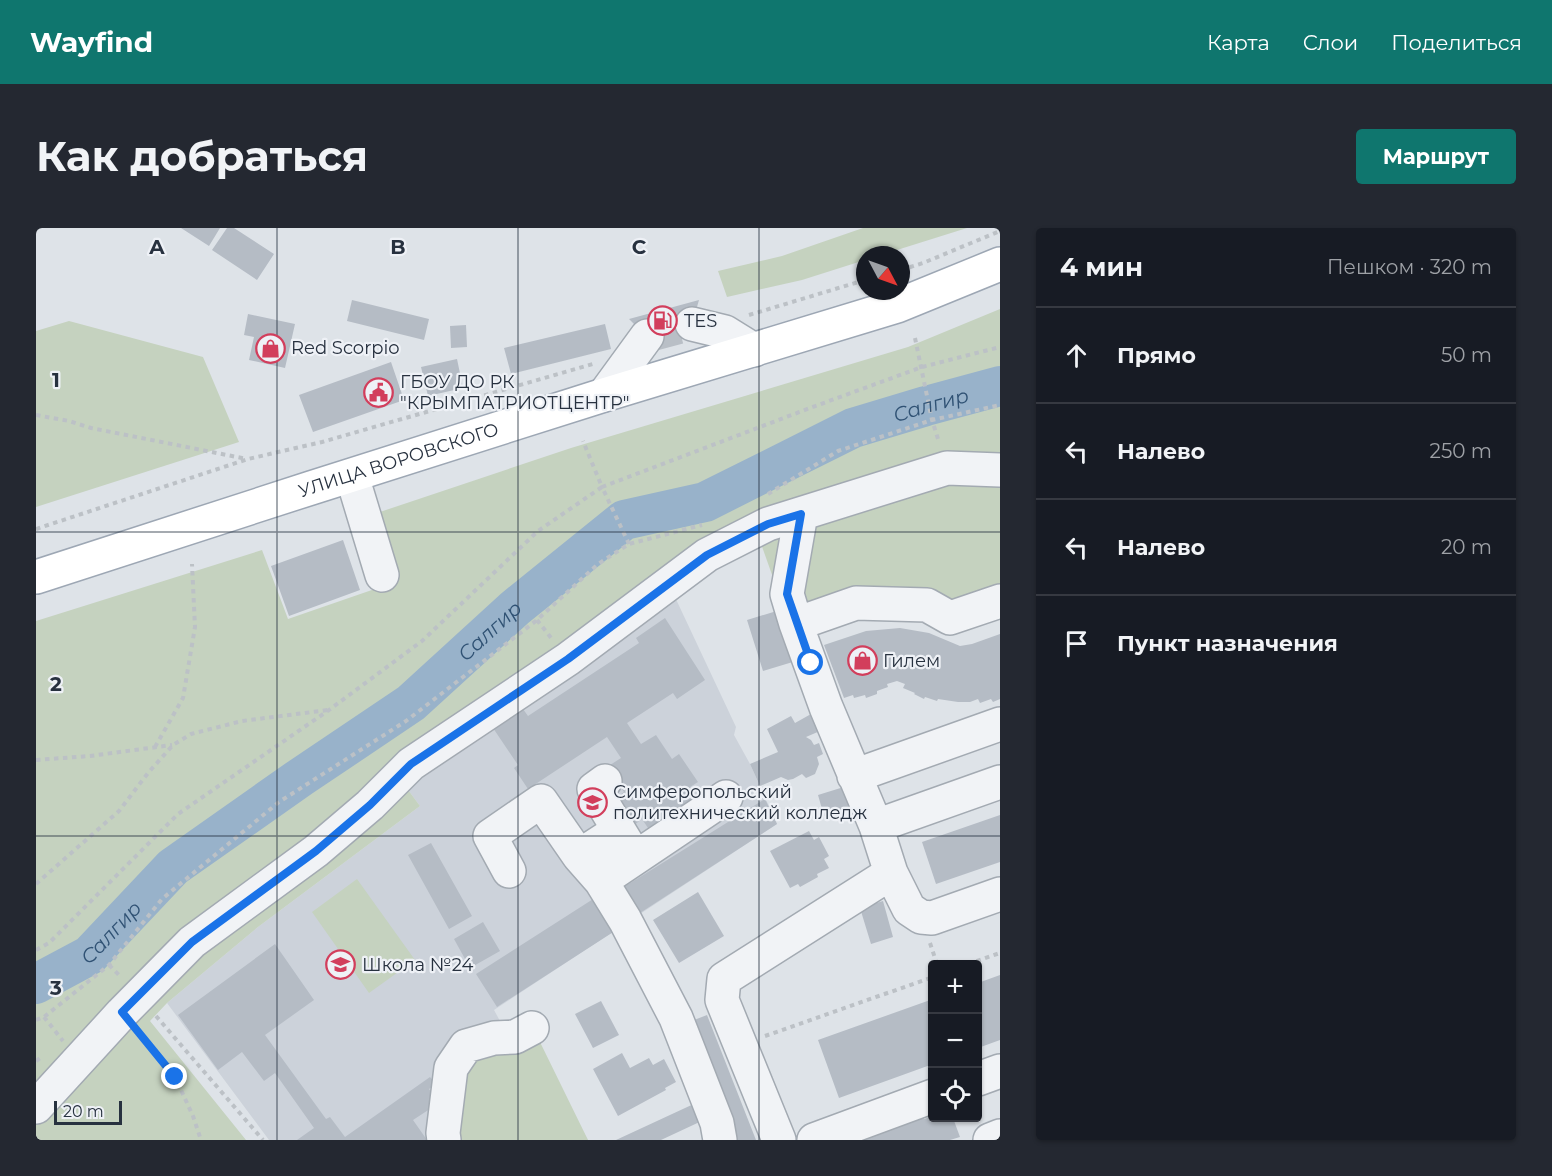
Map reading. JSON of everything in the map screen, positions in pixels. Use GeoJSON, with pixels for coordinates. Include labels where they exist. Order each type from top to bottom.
{"type":"FeatureCollection","features":[{"type":"Feature","properties":{"kind":"main road","name":"УЛИЦА ВОРОВСКОГО"},"geometry":{"type":"LineString","coordinates":[[36,577],[604,396],[897,306],[1000,264]]}},
{"type":"Feature","properties":{"kind":"street"},"geometry":{"type":"LineString","coordinates":[[692,324],[725,332],[754,350]]}},
{"type":"Feature","properties":{"kind":"street"},"geometry":{"type":"LineString","coordinates":[[604,396],[641,344]]}},
{"type":"Feature","properties":{"kind":"street"},"geometry":{"type":"LineString","coordinates":[[36,1107],[130,1004],[192,942],[316,851],[370,805],[411,764],[568,659],[707,555],[768,524],[947,468],[1000,470]]}},
{"type":"Feature","properties":{"kind":"street"},"geometry":{"type":"LineString","coordinates":[[352,476],[382,575]]}},
{"type":"Feature","properties":{"kind":"street"},"geometry":{"type":"LineString","coordinates":[[801,514],[787,594],[826,707],[876,826],[891,873],[909,909],[921,917],[932,918],[1000,894]]}},
{"type":"Feature","properties":{"kind":"street"},"geometry":{"type":"LineString","coordinates":[[796,624],[856,603],[927,606],[950,618],[1000,602]]}},
{"type":"Feature","properties":{"kind":"street"},"geometry":{"type":"LineString","coordinates":[[855,776],[1000,724]]}},
{"type":"Feature","properties":{"kind":"street"},"geometry":{"type":"LineString","coordinates":[[605,781],[594,789],[627,844]]}},
{"type":"Feature","properties":{"kind":"street"},"geometry":{"type":"LineString","coordinates":[[876,826],[1000,782]]}},
{"type":"Feature","properties":{"kind":"street"},"geometry":{"type":"LineString","coordinates":[[579,856],[627,844],[726,797]]}},
{"type":"Feature","properties":{"kind":"street"},"geometry":{"type":"LineString","coordinates":[[509,871],[490,836],[541,801],[579,856],[601,881],[626,920],[676,1018],[717,1123],[720,1140]]}},
{"type":"Feature","properties":{"kind":"street"},"geometry":{"type":"LineString","coordinates":[[601,881],[627,844]]}},
{"type":"Feature","properties":{"kind":"street"},"geometry":{"type":"LineString","coordinates":[[778,1140],[722,1000],[724,979],[891,873]]}},
{"type":"Feature","properties":{"kind":"street"},"geometry":{"type":"LineString","coordinates":[[676,1018],[722,1000]]}},
{"type":"Feature","properties":{"kind":"street"},"geometry":{"type":"LineString","coordinates":[[444,1140],[451,1068],[466,1046],[494,1038],[515,1037],[532,1028]]}},
{"type":"Feature","properties":{"kind":"street"},"geometry":{"type":"LineString","coordinates":[[982,1078],[1000,1071]]}},
{"type":"Feature","properties":{"kind":"street"},"geometry":{"type":"LineString","coordinates":[[814,1140],[928,1098]]}},
{"type":"Feature","properties":{"kind":"street"},"geometry":{"type":"LineString","coordinates":[[990,1140],[1000,1136]]}},
{"type":"Feature","properties":{"kind":"path"},"geometry":{"type":"LineString","coordinates":[[910,267],[1000,231]]}},
{"type":"Feature","properties":{"kind":"path"},"geometry":{"type":"LineString","coordinates":[[725,332],[735,320],[856,283]]}},
{"type":"Feature","properties":{"kind":"path"},"geometry":{"type":"LineString","coordinates":[[915,338],[932,420]]}},
{"type":"Feature","properties":{"kind":"path"},"geometry":{"type":"LineString","coordinates":[[36,530],[248,459],[322,442],[641,344]]}},
{"type":"Feature","properties":{"kind":"path"},"geometry":{"type":"LineString","coordinates":[[36,950],[49,943],[178,814],[329,710],[422,641],[538,531],[602,487],[922,367],[1000,347]]}},
{"type":"Feature","properties":{"kind":"path"},"geometry":{"type":"LineString","coordinates":[[36,415],[248,459]]}},
{"type":"Feature","properties":{"kind":"path"},"geometry":{"type":"LineString","coordinates":[[583,441],[629,544]]}},
{"type":"Feature","properties":{"kind":"path"},"geometry":{"type":"LineString","coordinates":[[155,747],[183,698],[195,627],[192,564]]}},
{"type":"Feature","properties":{"kind":"path"},"geometry":{"type":"LineString","coordinates":[[36,884],[119,811],[173,745],[191,735],[242,721],[329,710]]}},
{"type":"Feature","properties":{"kind":"path"},"geometry":{"type":"LineString","coordinates":[[36,760],[90,756],[173,745]]}},
{"type":"Feature","properties":{"kind":"path"},"geometry":{"type":"LineString","coordinates":[[980,960],[1000,953]]}},
{"type":"Feature","properties":{"kind":"path"},"geometry":{"type":"LineString","coordinates":[[739,1045],[928,979]]}},
{"type":"Feature","properties":{"kind":"path"},"geometry":{"type":"LineString","coordinates":[[130,1004],[175,1077],[201,1140]]}},
{"type":"Feature","properties":{"kind":"path"},"geometry":{"type":"LineString","coordinates":[[130,1004],[263,1140]]}},
{"type":"Feature","properties":{"kind":"path"},"geometry":{"type":"LineString","coordinates":[[44,1017],[63,1042]]}},
{"type":"Feature","properties":{"kind":"shaded area"},"geometry":{"type":"Polygon","coordinates":[[[674,595],[736,727],[734,735],[777,824],[494,1010],[500,1021],[515,1020],[588,1140],[269,1140],[167,1003],[258,927],[420,806],[403,783],[674,595]]]}},
{"type":"Feature","properties":{"kind":"green space"},"geometry":{"type":"Polygon","coordinates":[[[863,228],[967,228],[910,246],[856,246],[856,263],[802,280],[727,297],[718,271],[782,256],[863,228]]]}},
{"type":"Feature","properties":{"kind":"green space"},"geometry":{"type":"Polygon","coordinates":[[[1000,309],[1000,595],[788,620],[759,538],[403,783],[420,806],[258,927],[167,1003],[150,1021],[246,1140],[36,1140],[36,621],[262,550],[288,619],[395,582],[374,514],[571,448],[908,347],[1000,309]]]}},
{"type":"Feature","properties":{"kind":"green space"},"geometry":{"type":"Polygon","coordinates":[[[69,321],[203,357],[239,442],[36,507],[36,331],[69,321]]]}},
{"type":"Feature","properties":{"kind":"green space"},"geometry":{"type":"Polygon","coordinates":[[[357,879],[415,960],[369,993],[312,912],[357,879]]]}},
{"type":"Feature","properties":{"kind":"green space"},"geometry":{"type":"Polygon","coordinates":[[[538,1038],[588,1140],[452,1140],[456,1082],[474,1055],[538,1038]]]}},
{"type":"Feature","properties":{"kind":"building"},"geometry":{"type":"Polygon","coordinates":[[[181,228],[220,228],[209,246],[181,228]]]}},
{"type":"Feature","properties":{"kind":"building"},"geometry":{"type":"Polygon","coordinates":[[[227,228],[234,228],[274,254],[257,280],[212,250],[227,228]]]}},
{"type":"Feature","properties":{"kind":"building"},"geometry":{"type":"Polygon","coordinates":[[[352,300],[429,319],[424,340],[347,321],[352,300]]]}},
{"type":"Feature","properties":{"kind":"building","name":"TES"},"geometry":{"type":"Polygon","coordinates":[[[699,300],[688,338],[655,345],[629,319],[699,300]]]}},
{"type":"Feature","properties":{"kind":"building","name":"Red Scorpio"},"geometry":{"type":"Polygon","coordinates":[[[248,314],[295,324],[285,368],[249,360],[254,337],[244,335],[248,314]]]}},
{"type":"Feature","properties":{"kind":"building"},"geometry":{"type":"Polygon","coordinates":[[[605,324],[611,349],[511,374],[504,348],[605,324]]]}},
{"type":"Feature","properties":{"kind":"building"},"geometry":{"type":"Polygon","coordinates":[[[466,325],[467,347],[451,348],[450,326],[466,325]]]}},
{"type":"Feature","properties":{"kind":"building"},"geometry":{"type":"Polygon","coordinates":[[[457,359],[463,388],[428,396],[421,367],[457,359]]]}},
{"type":"Feature","properties":{"kind":"building"},"geometry":{"type":"Polygon","coordinates":[[[391,362],[404,400],[313,432],[299,395],[391,362]]]}},
{"type":"Feature","properties":{"kind":"building"},"geometry":{"type":"Polygon","coordinates":[[[343,540],[360,590],[289,616],[271,566],[343,540]]]}},
{"type":"Feature","properties":{"kind":"building"},"geometry":{"type":"Polygon","coordinates":[[[780,610],[796,661],[763,671],[747,620],[780,610]]]}},
{"type":"Feature","properties":{"kind":"building"},"geometry":{"type":"Polygon","coordinates":[[[665,618],[705,680],[677,699],[673,693],[627,723],[641,744],[656,735],[672,759],[679,754],[698,782],[690,787],[696,797],[648,828],[642,819],[634,825],[616,798],[624,792],[607,767],[621,758],[607,737],[528,789],[514,768],[518,765],[493,728],[523,709],[528,716],[639,643],[636,638],[665,618]]]}},
{"type":"Feature","properties":{"kind":"building"},"geometry":{"type":"Polygon","coordinates":[[[900,628],[929,633],[960,646],[1000,634],[1000,699],[980,703],[978,699],[958,702],[938,699],[937,701],[925,697],[924,699],[903,688],[905,684],[897,681],[887,684],[888,687],[866,698],[865,695],[854,698],[853,695],[844,698],[824,645],[866,631],[900,628]]]}},
{"type":"Feature","properties":{"kind":"building"},"geometry":{"type":"Polygon","coordinates":[[[820,709],[827,728],[806,737],[814,745],[819,743],[823,754],[817,757],[819,764],[815,774],[806,778],[802,774],[788,780],[781,777],[760,786],[750,764],[778,752],[767,729],[791,716],[795,723],[820,709]]]}},
{"type":"Feature","properties":{"kind":"building"},"geometry":{"type":"Polygon","coordinates":[[[847,786],[853,808],[824,816],[818,795],[847,786]]]}},
{"type":"Feature","properties":{"kind":"building"},"geometry":{"type":"Polygon","coordinates":[[[765,799],[777,824],[640,913],[624,887],[765,799]]]}},
{"type":"Feature","properties":{"kind":"building"},"geometry":{"type":"Polygon","coordinates":[[[1000,815],[1000,862],[936,884],[922,842],[1000,815]]]}},
{"type":"Feature","properties":{"kind":"building"},"geometry":{"type":"Polygon","coordinates":[[[809,831],[814,840],[819,837],[829,856],[824,859],[829,868],[800,887],[798,884],[790,888],[770,851],[809,831]]]}},
{"type":"Feature","properties":{"kind":"building"},"geometry":{"type":"Polygon","coordinates":[[[431,843],[472,916],[449,929],[408,855],[431,843]]]}},
{"type":"Feature","properties":{"kind":"building"},"geometry":{"type":"Polygon","coordinates":[[[698,892],[724,936],[679,963],[653,920],[698,892]]]}},
{"type":"Feature","properties":{"kind":"building"},"geometry":{"type":"Polygon","coordinates":[[[601,894],[621,927],[497,1007],[476,974],[601,894]]]}},
{"type":"Feature","properties":{"kind":"building"},"geometry":{"type":"Polygon","coordinates":[[[883,901],[893,937],[871,944],[860,908],[883,901]]]}},
{"type":"Feature","properties":{"kind":"building"},"geometry":{"type":"Polygon","coordinates":[[[483,922],[500,951],[470,968],[454,939],[483,922]]]}},
{"type":"Feature","properties":{"kind":"building"},"geometry":{"type":"Polygon","coordinates":[[[275,944],[314,1000],[265,1035],[326,1119],[330,1117],[345,1137],[430,1077],[436,1084],[429,1089],[439,1103],[413,1120],[427,1140],[297,1140],[314,1128],[275,1073],[264,1081],[242,1052],[218,1070],[178,1015],[275,944]]]}},
{"type":"Feature","properties":{"kind":"building"},"geometry":{"type":"Polygon","coordinates":[[[1000,975],[1000,1040],[982,1047],[982,1014],[982,982],[1000,975]]]}},
{"type":"Feature","properties":{"kind":"building"},"geometry":{"type":"Polygon","coordinates":[[[601,1001],[619,1035],[593,1048],[575,1014],[601,1001]]]}},
{"type":"Feature","properties":{"kind":"building"},"geometry":{"type":"Polygon","coordinates":[[[928,1001],[928,1066],[839,1098],[818,1040],[928,1001]]]}},
{"type":"Feature","properties":{"kind":"building"},"geometry":{"type":"Polygon","coordinates":[[[707,1015],[756,1140],[736,1140],[689,1022],[707,1015]]]}},
{"type":"Feature","properties":{"kind":"building"},"geometry":{"type":"Polygon","coordinates":[[[622,1053],[630,1068],[649,1058],[653,1065],[664,1059],[676,1082],[665,1088],[666,1090],[618,1116],[593,1069],[622,1053]]]}},
{"type":"Feature","properties":{"kind":"building"},"geometry":{"type":"Polygon","coordinates":[[[698,1102],[706,1119],[661,1140],[616,1140],[698,1102]]]}},
{"type":"Feature","properties":{"kind":"building"},"geometry":{"type":"Polygon","coordinates":[[[922,1113],[924,1119],[928,1118],[928,1122],[954,1122],[960,1137],[950,1140],[845,1140],[922,1113]]]}},
{"type":"Feature","properties":{"kind":"waterway","name":"Салгир"},"geometry":{"type":"LineString","coordinates":[[36,984],[90,955],[173,867],[411,703],[515,608],[624,520],[705,502],[853,428],[1000,386]]}},
{"type":"Feature","properties":{"kind":"tunnel"},"geometry":{"type":"LineString","coordinates":[[647,336],[692,324]]}},
{"type":"Feature","properties":{"kind":"place","name":"TES"},"geometry":{"type":"Point","coordinates":[663,321]}},
{"type":"Feature","properties":{"kind":"place","name":"Red Scorpio"},"geometry":{"type":"Point","coordinates":[270,348]}},
{"type":"Feature","properties":{"kind":"place","name":"ГБОУ ДО РК \"КРЫМПАТРИОТЦЕНТР\""},"geometry":{"type":"Point","coordinates":[379,392]}},
{"type":"Feature","properties":{"kind":"place","name":"Гилем"},"geometry":{"type":"Point","coordinates":[862,661]}},
{"type":"Feature","properties":{"kind":"place","name":"Симферопольский политехнический колледж"},"geometry":{"type":"Point","coordinates":[592,802]}},
{"type":"Feature","properties":{"kind":"place","name":"Школа №24"},"geometry":{"type":"Point","coordinates":[341,965]}},
{"type":"Feature","properties":{"kind":"route"},"geometry":{"type":"LineString","coordinates":[[175,1077],[122,1012],[192,942],[316,851],[370,805],[411,764],[568,659],[707,555],[768,524],[801,514],[787,594],[811,663]]}}]}
